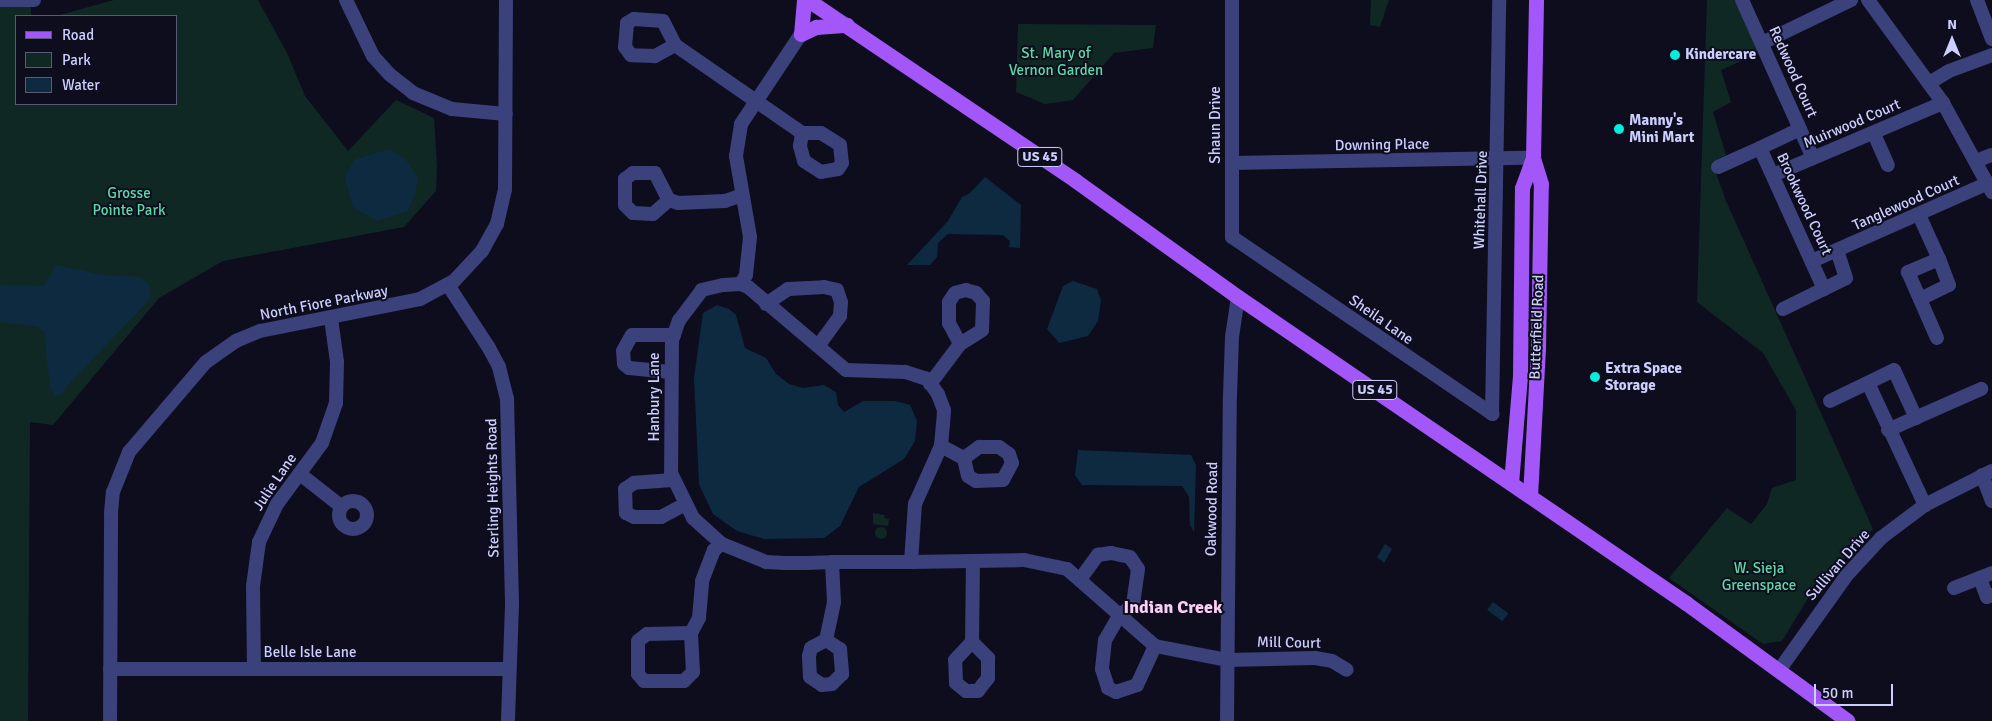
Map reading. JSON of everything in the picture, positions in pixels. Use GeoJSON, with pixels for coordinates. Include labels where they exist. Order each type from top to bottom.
{"type":"FeatureCollection","features":[{"type":"Feature","properties":{"kind":"main road"},"geometry":{"type":"LineString","coordinates":[[800,34],[804,0]]}},
{"type":"Feature","properties":{"kind":"main road","name":"US 45"},"geometry":{"type":"LineString","coordinates":[[808,0],[1076,181],[1238,297],[1512,483],[1780,669],[1848,721]]}},
{"type":"Feature","properties":{"kind":"main road","name":"Butterfield Road"},"geometry":{"type":"LineString","coordinates":[[1530,496],[1538,348],[1541,184],[1533,158],[1536,0]]}},
{"type":"Feature","properties":{"kind":"main road"},"geometry":{"type":"LineString","coordinates":[[800,34],[816,27],[847,25]]}},
{"type":"Feature","properties":{"kind":"main road","name":"Butterfield Road"},"geometry":{"type":"LineString","coordinates":[[1512,483],[1520,368],[1522,188],[1533,158]]}},
{"type":"Feature","properties":{"kind":"street"},"geometry":{"type":"LineString","coordinates":[[0,0],[34,0]]}},
{"type":"Feature","properties":{"kind":"street"},"geometry":{"type":"LineString","coordinates":[[346,0],[373,56],[389,74],[413,93],[452,109],[506,114]]}},
{"type":"Feature","properties":{"kind":"street","name":"North Fiore Parkway"},"geometry":{"type":"LineString","coordinates":[[110,721],[111,513],[113,492],[129,452],[147,427],[216,353],[260,331],[420,299],[448,285],[482,251],[497,224],[506,189],[506,0]]}},
{"type":"Feature","properties":{"kind":"street","name":"Shaun Drive"},"geometry":{"type":"LineString","coordinates":[[1232,0],[1232,237],[1243,245]]}},
{"type":"Feature","properties":{"kind":"street","name":"Whitehall Drive"},"geometry":{"type":"LineString","coordinates":[[1491,402],[1496,159],[1499,147],[1499,0]]}},
{"type":"Feature","properties":{"kind":"street","name":"Redwood Court"},"geometry":{"type":"LineString","coordinates":[[1742,0],[1813,158]]}},
{"type":"Feature","properties":{"kind":"street"},"geometry":{"type":"LineString","coordinates":[[1762,43],[1851,0]]}},
{"type":"Feature","properties":{"kind":"street"},"geometry":{"type":"LineString","coordinates":[[1868,0],[1943,103],[1990,187]]}},
{"type":"Feature","properties":{"kind":"street"},"geometry":{"type":"LineString","coordinates":[[1977,0],[1992,39]]}},
{"type":"Feature","properties":{"kind":"street"},"geometry":{"type":"LineString","coordinates":[[800,34],[741,124],[738,139],[742,195],[750,237],[746,275],[741,284],[846,370],[905,372],[926,379],[930,384],[944,410],[941,446],[915,504],[911,562]]}},
{"type":"Feature","properties":{"kind":"street"},"geometry":{"type":"LineString","coordinates":[[675,45],[802,133]]}},
{"type":"Feature","properties":{"kind":"street"},"geometry":{"type":"LineString","coordinates":[[1929,83],[1949,71],[1992,55]]}},
{"type":"Feature","properties":{"kind":"street","name":"Muirwood Court"},"geometry":{"type":"LineString","coordinates":[[1773,175],[1874,134],[1943,103]]}},
{"type":"Feature","properties":{"kind":"street"},"geometry":{"type":"LineString","coordinates":[[1760,148],[1800,129]]}},
{"type":"Feature","properties":{"kind":"street"},"geometry":{"type":"LineString","coordinates":[[1874,134],[1888,165]]}},
{"type":"Feature","properties":{"kind":"street","name":"Brookwood Court"},"geometry":{"type":"LineString","coordinates":[[1718,167],[1760,148],[1824,289]]}},
{"type":"Feature","properties":{"kind":"street"},"geometry":{"type":"LineString","coordinates":[[1976,161],[1992,155]]}},
{"type":"Feature","properties":{"kind":"street","name":"Downing Place"},"geometry":{"type":"LineString","coordinates":[[1232,162],[1533,158]]}},
{"type":"Feature","properties":{"kind":"street","name":"Tanglewood Court"},"geometry":{"type":"LineString","coordinates":[[1812,260],[1990,187]]}},
{"type":"Feature","properties":{"kind":"street"},"geometry":{"type":"LineString","coordinates":[[668,200],[692,203],[725,201],[742,195]]}},
{"type":"Feature","properties":{"kind":"street"},"geometry":{"type":"LineString","coordinates":[[1919,215],[1949,285],[1920,299]]}},
{"type":"Feature","properties":{"kind":"street","name":"Sheila Lane"},"geometry":{"type":"LineString","coordinates":[[1243,245],[1492,414],[1491,402]]}},
{"type":"Feature","properties":{"kind":"street"},"geometry":{"type":"LineString","coordinates":[[1782,309],[1846,278],[1837,251]]}},
{"type":"Feature","properties":{"kind":"street"},"geometry":{"type":"LineString","coordinates":[[1937,338],[1908,272],[1938,259]]}},
{"type":"Feature","properties":{"kind":"street","name":"Hanbury Lane"},"geometry":{"type":"LineString","coordinates":[[741,284],[702,290],[689,303],[674,335],[670,372],[673,480],[685,504],[699,525],[722,544],[766,562],[1024,560],[1067,569],[1080,578],[1119,616],[1155,646],[1227,660]]}},
{"type":"Feature","properties":{"kind":"street","name":"Sterling Heights Road"},"geometry":{"type":"LineString","coordinates":[[448,285],[489,348],[499,367],[507,398],[512,604],[508,721]]}},
{"type":"Feature","properties":{"kind":"street"},"geometry":{"type":"LineString","coordinates":[[766,304],[788,289],[824,287],[836,290],[841,302],[840,316],[818,346]]}},
{"type":"Feature","properties":{"kind":"street","name":"Oakwood Road"},"geometry":{"type":"LineString","coordinates":[[1227,721],[1230,396],[1232,337],[1238,297]]}},
{"type":"Feature","properties":{"kind":"street","name":"Julie Lane"},"geometry":{"type":"LineString","coordinates":[[254,669],[254,579],[259,542],[277,504],[322,443],[336,403],[337,362],[331,318]]}},
{"type":"Feature","properties":{"kind":"street"},"geometry":{"type":"LineString","coordinates":[[670,372],[629,368],[622,358],[623,351],[632,335],[674,335]]}},
{"type":"Feature","properties":{"kind":"street"},"geometry":{"type":"LineString","coordinates":[[930,384],[960,344]]}},
{"type":"Feature","properties":{"kind":"street"},"geometry":{"type":"LineString","coordinates":[[1830,401],[1894,370],[1916,418]]}},
{"type":"Feature","properties":{"kind":"street"},"geometry":{"type":"LineString","coordinates":[[1868,383],[1888,430],[1925,505]]}},
{"type":"Feature","properties":{"kind":"street"},"geometry":{"type":"LineString","coordinates":[[1888,430],[1981,389]]}},
{"type":"Feature","properties":{"kind":"street"},"geometry":{"type":"LineString","coordinates":[[941,446],[964,458]]}},
{"type":"Feature","properties":{"kind":"street"},"geometry":{"type":"LineString","coordinates":[[1987,473],[1992,501]]}},
{"type":"Feature","properties":{"kind":"street","name":"Sullivan Drive"},"geometry":{"type":"LineString","coordinates":[[1780,669],[1856,565],[1882,538],[1925,505],[1987,473]]}},
{"type":"Feature","properties":{"kind":"street"},"geometry":{"type":"LineString","coordinates":[[300,474],[342,506]]}},
{"type":"Feature","properties":{"kind":"street"},"geometry":{"type":"LineString","coordinates":[[673,480],[634,483],[625,489],[626,513],[634,517],[661,517],[685,504]]}},
{"type":"Feature","properties":{"kind":"street"},"geometry":{"type":"LineString","coordinates":[[690,633],[647,634],[638,641],[638,674],[644,681],[684,681],[693,672],[690,633],[699,618],[706,565],[722,544]]}},
{"type":"Feature","properties":{"kind":"street"},"geometry":{"type":"LineString","coordinates":[[1080,578],[1098,555],[1122,553],[1130,557],[1138,569],[1132,605],[1119,616],[1105,640],[1102,669],[1108,688],[1116,692],[1137,685],[1155,646]]}},
{"type":"Feature","properties":{"kind":"street"},"geometry":{"type":"LineString","coordinates":[[972,642],[973,561]]}},
{"type":"Feature","properties":{"kind":"street"},"geometry":{"type":"LineString","coordinates":[[826,640],[834,602],[832,562]]}},
{"type":"Feature","properties":{"kind":"street"},"geometry":{"type":"LineString","coordinates":[[1954,588],[1986,576],[1987,597],[1992,595]]}},
{"type":"Feature","properties":{"kind":"street","name":"Mill Court"},"geometry":{"type":"LineString","coordinates":[[1227,660],[1315,658],[1332,661],[1347,670]]}},
{"type":"Feature","properties":{"kind":"street","name":"Belle Isle Lane"},"geometry":{"type":"LineString","coordinates":[[110,669],[509,669]]}},
{"type":"Feature","properties":{"kind":"green space","name":"Grosse Pointe Park"},"geometry":{"type":"Polygon","coordinates":[[[0,0],[31,0],[31,15],[15,15],[15,105],[178,105],[178,15],[60,15],[114,0],[258,0],[287,53],[305,96],[348,151],[396,100],[434,118],[437,167],[436,191],[404,227],[223,261],[159,298],[53,425],[30,422],[28,721],[0,721],[0,0]]]}},
{"type":"Feature","properties":{"kind":"green space"},"geometry":{"type":"Polygon","coordinates":[[[1371,0],[1389,0],[1380,27],[1370,25],[1371,0]]]}},
{"type":"Feature","properties":{"kind":"green space","name":"W. Sieja Greenspace"},"geometry":{"type":"Polygon","coordinates":[[[1707,0],[1737,0],[1762,52],[1721,70],[1731,102],[1713,112],[1726,155],[1712,162],[1726,201],[1873,529],[1808,598],[1782,641],[1763,644],[1669,578],[1727,508],[1751,524],[1767,504],[1772,488],[1796,480],[1796,410],[1763,353],[1697,302],[1707,0]]]}},
{"type":"Feature","properties":{"kind":"green space","name":"St. Mary of Vernon Garden"},"geometry":{"type":"Polygon","coordinates":[[[1018,24],[1156,25],[1153,48],[1114,53],[1073,100],[1045,104],[1016,92],[1018,24]]]}},
{"type":"Feature","properties":{"kind":"green space"},"geometry":{"type":"Polygon","coordinates":[[[873,513],[885,515],[884,518],[889,519],[888,526],[873,524],[873,513]]]}},
{"type":"Feature","properties":{"kind":"green space"},"geometry":{"type":"Polygon","coordinates":[[[881,527],[887,533],[881,539],[875,533],[881,527]]]}},
{"type":"Feature","properties":{"kind":"water"},"geometry":{"type":"Polygon","coordinates":[[[390,149],[407,161],[418,179],[415,194],[408,211],[377,221],[353,207],[345,178],[354,160],[390,149]]]}},
{"type":"Feature","properties":{"kind":"water"},"geometry":{"type":"Polygon","coordinates":[[[985,177],[1021,205],[1020,248],[1009,247],[1010,241],[1003,235],[948,234],[938,243],[937,257],[930,265],[907,265],[948,221],[962,197],[970,193],[985,177]]]}},
{"type":"Feature","properties":{"kind":"water"},"geometry":{"type":"Polygon","coordinates":[[[56,265],[104,275],[140,277],[149,285],[150,299],[65,388],[62,394],[55,396],[50,388],[44,331],[36,326],[0,322],[0,285],[44,286],[56,265]]]}},
{"type":"Feature","properties":{"kind":"water"},"geometry":{"type":"Polygon","coordinates":[[[1073,281],[1097,289],[1101,300],[1098,321],[1088,336],[1059,343],[1047,329],[1063,286],[1073,281]]]}},
{"type":"Feature","properties":{"kind":"water"},"geometry":{"type":"Polygon","coordinates":[[[717,305],[729,309],[736,315],[745,348],[766,358],[776,374],[789,384],[803,388],[824,385],[836,392],[838,405],[844,412],[863,401],[895,401],[910,405],[917,421],[915,441],[904,459],[859,487],[840,526],[824,538],[764,539],[737,531],[713,514],[699,484],[694,378],[703,313],[717,305]]]}},
{"type":"Feature","properties":{"kind":"water"},"geometry":{"type":"Polygon","coordinates":[[[1078,450],[1191,455],[1196,465],[1194,532],[1190,525],[1189,497],[1182,486],[1082,485],[1075,475],[1078,450]]]}},
{"type":"Feature","properties":{"kind":"water"},"geometry":{"type":"Polygon","coordinates":[[[1385,544],[1392,549],[1384,563],[1377,557],[1385,544]]]}},
{"type":"Feature","properties":{"kind":"water"},"geometry":{"type":"Polygon","coordinates":[[[1493,602],[1508,613],[1502,621],[1487,610],[1493,602]]]}},
{"type":"Feature","properties":{"kind":"place","name":"Kindercare"},"geometry":{"type":"Point","coordinates":[1675,55]}},
{"type":"Feature","properties":{"kind":"place","name":"Manny's Mini Mart"},"geometry":{"type":"Point","coordinates":[1619,129]}},
{"type":"Feature","properties":{"kind":"place","name":"Extra Space Storage"},"geometry":{"type":"Point","coordinates":[1595,377]}},
{"type":"Feature","properties":{"kind":"district","name":"Indian Creek"},"geometry":{"type":"Point","coordinates":[1173,607]}}]}
